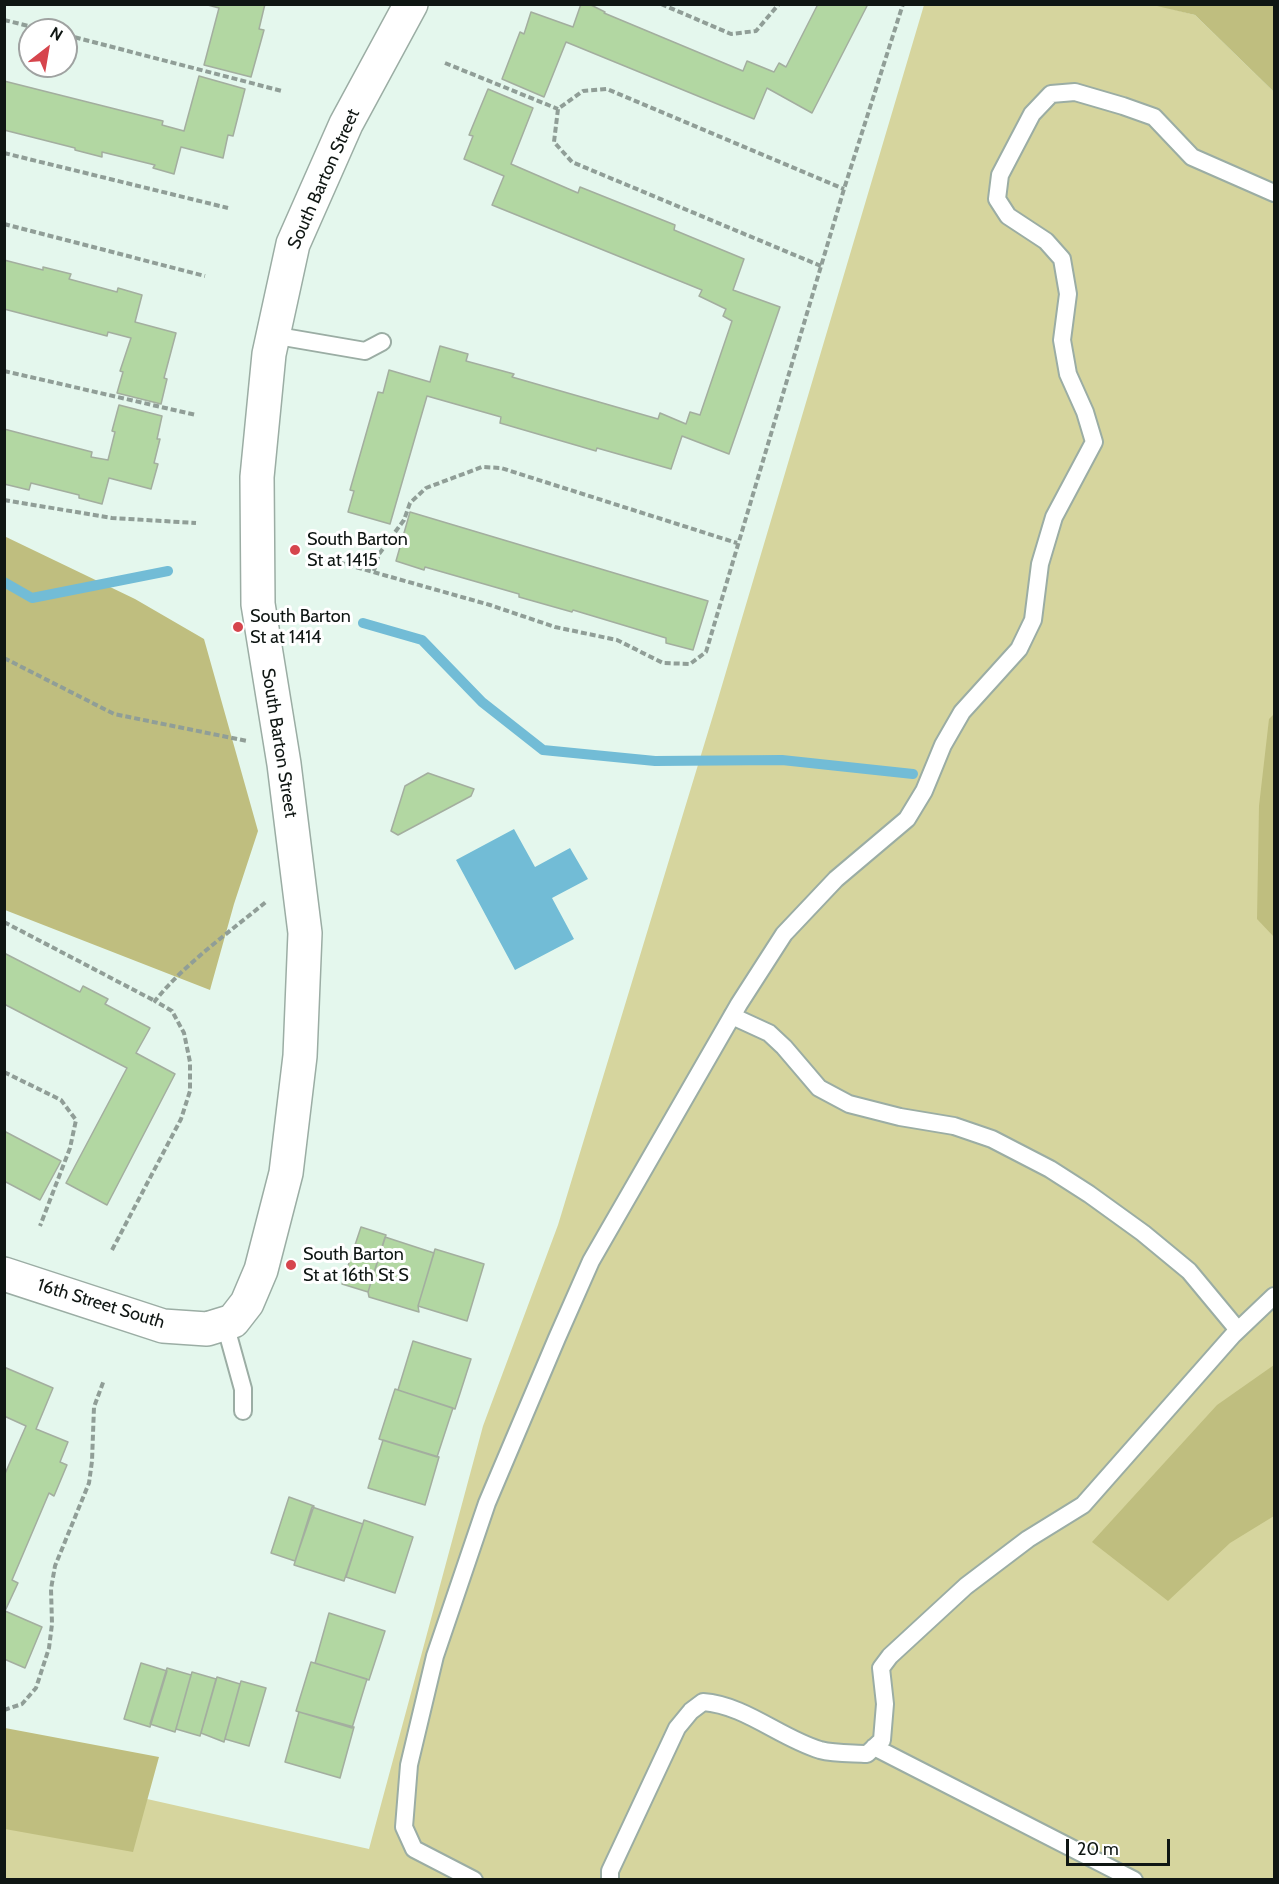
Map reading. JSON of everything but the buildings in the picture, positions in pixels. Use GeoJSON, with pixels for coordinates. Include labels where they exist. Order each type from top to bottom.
{"type":"FeatureCollection","features":[{"type":"Feature","properties":{"kind":"street","name":"South Barton Street"},"geometry":{"type":"LineString","coordinates":[[229,1323],[247,1303],[261,1270],[286,1173],[300,1056],[305,933],[284,764],[258,604],[257,477],[272,335],[293,244],[346,124],[411,4]]}},
{"type":"Feature","properties":{"kind":"street","name":"16th Street South"},"geometry":{"type":"LineString","coordinates":[[4,1274],[163,1326],[207,1329],[229,1323]]}},
{"type":"Feature","properties":{"kind":"lane"},"geometry":{"type":"LineString","coordinates":[[474,1880],[414,1849],[404,1827],[409,1765],[435,1656],[487,1503],[591,1261],[732,1017],[784,934],[836,879],[907,819],[924,791],[943,745],[962,712],[1018,649],[1033,620],[1040,564],[1054,517],[1094,442],[1085,412],[1068,374],[1062,340],[1068,294],[1062,259],[1046,241],[1008,216],[997,199],[1000,175],[1032,114],[1051,94],[1075,92],[1154,117],[1192,157],[1275,194]]}},
{"type":"Feature","properties":{"kind":"lane"},"geometry":{"type":"LineString","coordinates":[[272,335],[364,351],[381,342]]}},
{"type":"Feature","properties":{"kind":"lane"},"geometry":{"type":"LineString","coordinates":[[732,1017],[769,1033],[819,1088],[849,1104],[900,1117],[954,1126],[992,1139],[1050,1169],[1143,1233],[1189,1271],[1238,1330]]}},
{"type":"Feature","properties":{"kind":"lane"},"geometry":{"type":"LineString","coordinates":[[610,1880],[610,1871],[677,1728],[703,1702],[717,1703],[822,1750],[867,1754],[882,1740],[885,1704],[881,1668],[890,1656],[917,1634],[966,1586],[1028,1539],[1083,1505],[1131,1448],[1238,1330],[1275,1296]]}},
{"type":"Feature","properties":{"kind":"lane"},"geometry":{"type":"LineString","coordinates":[[229,1323],[243,1389],[243,1411]]}},
{"type":"Feature","properties":{"kind":"lane"},"geometry":{"type":"LineString","coordinates":[[874,1747],[1134,1880]]}},
{"type":"Feature","properties":{"kind":"path"},"geometry":{"type":"LineString","coordinates":[[661,4],[731,34],[756,31],[779,4]]}},
{"type":"Feature","properties":{"kind":"path"},"geometry":{"type":"LineString","coordinates":[[313,555],[374,570],[555,627],[617,640],[663,663],[690,664],[705,652],[844,189],[903,4]]}},
{"type":"Feature","properties":{"kind":"path"},"geometry":{"type":"LineString","coordinates":[[78,39],[282,91]]}},
{"type":"Feature","properties":{"kind":"path"},"geometry":{"type":"LineString","coordinates":[[445,63],[558,109]]}},
{"type":"Feature","properties":{"kind":"path"},"geometry":{"type":"LineString","coordinates":[[821,266],[572,162],[554,142],[558,109],[583,90],[607,89],[844,189]]}},
{"type":"Feature","properties":{"kind":"path"},"geometry":{"type":"LineString","coordinates":[[4,153],[228,208]]}},
{"type":"Feature","properties":{"kind":"path"},"geometry":{"type":"LineString","coordinates":[[4,224],[205,276]]}},
{"type":"Feature","properties":{"kind":"path"},"geometry":{"type":"LineString","coordinates":[[4,371],[196,415]]}},
{"type":"Feature","properties":{"kind":"path"},"geometry":{"type":"LineString","coordinates":[[374,570],[379,554],[404,520],[410,503],[426,488],[482,467],[501,468],[737,543]]}},
{"type":"Feature","properties":{"kind":"path"},"geometry":{"type":"LineString","coordinates":[[4,500],[112,518],[196,523]]}},
{"type":"Feature","properties":{"kind":"path"},"geometry":{"type":"LineString","coordinates":[[4,658],[114,714],[248,741]]}},
{"type":"Feature","properties":{"kind":"path"},"geometry":{"type":"LineString","coordinates":[[155,1001],[166,987],[270,898]]}},
{"type":"Feature","properties":{"kind":"path"},"geometry":{"type":"LineString","coordinates":[[4,922],[172,1011],[184,1032],[190,1062],[190,1091],[182,1119],[112,1250]]}},
{"type":"Feature","properties":{"kind":"path"},"geometry":{"type":"LineString","coordinates":[[4,1071],[61,1100],[76,1120],[70,1148],[40,1226]]}},
{"type":"Feature","properties":{"kind":"path"},"geometry":{"type":"LineString","coordinates":[[4,1710],[22,1704],[36,1688],[49,1648],[52,1624],[51,1589],[55,1566],[89,1483],[94,1407],[104,1380]]}},
{"type":"Feature","properties":{"kind":"shaded area"},"geometry":{"type":"Polygon","coordinates":[[[1153,4],[1195,15],[1274,92],[1274,1879],[5,1880],[5,1767],[369,1849],[483,1426],[558,1225],[715,709],[924,5],[1153,4]]]}},
{"type":"Feature","properties":{"kind":"shaded area"},"geometry":{"type":"Polygon","coordinates":[[[1153,5],[1274,5],[1274,92],[1195,15],[1153,5]]]}},
{"type":"Feature","properties":{"kind":"shaded area"},"geometry":{"type":"Polygon","coordinates":[[[4,536],[135,599],[204,639],[258,831],[234,904],[210,990],[5,910],[4,536]]]}},
{"type":"Feature","properties":{"kind":"shaded area"},"geometry":{"type":"Polygon","coordinates":[[[1274,714],[1274,937],[1257,919],[1259,806],[1269,719],[1274,714]]]}},
{"type":"Feature","properties":{"kind":"shaded area"},"geometry":{"type":"Polygon","coordinates":[[[1274,1365],[1274,1516],[1230,1543],[1168,1601],[1092,1542],[1217,1405],[1274,1365]]]}},
{"type":"Feature","properties":{"kind":"shaded area"},"geometry":{"type":"Polygon","coordinates":[[[5,1728],[159,1757],[133,1852],[5,1829],[5,1728]]]}},
{"type":"Feature","properties":{"kind":"water"},"geometry":{"type":"Polygon","coordinates":[[[514,829],[535,867],[570,848],[588,879],[552,898],[574,939],[515,970],[456,860],[514,829]]]}},
{"type":"Feature","properties":{"kind":"waterway"},"geometry":{"type":"LineString","coordinates":[[4,582],[32,598],[168,571]]}},
{"type":"Feature","properties":{"kind":"waterway"},"geometry":{"type":"LineString","coordinates":[[363,623],[422,640],[482,702],[543,750],[655,761],[782,760],[913,774]]}},
{"type":"Feature","properties":{"kind":"place","name":"South Barton St at 1415"},"geometry":{"type":"Point","coordinates":[295,550]}},
{"type":"Feature","properties":{"kind":"place","name":"South Barton St at 1414"},"geometry":{"type":"Point","coordinates":[238,627]}},
{"type":"Feature","properties":{"kind":"place","name":"South Barton St at 16th St S"},"geometry":{"type":"Point","coordinates":[291,1265]}}]}
